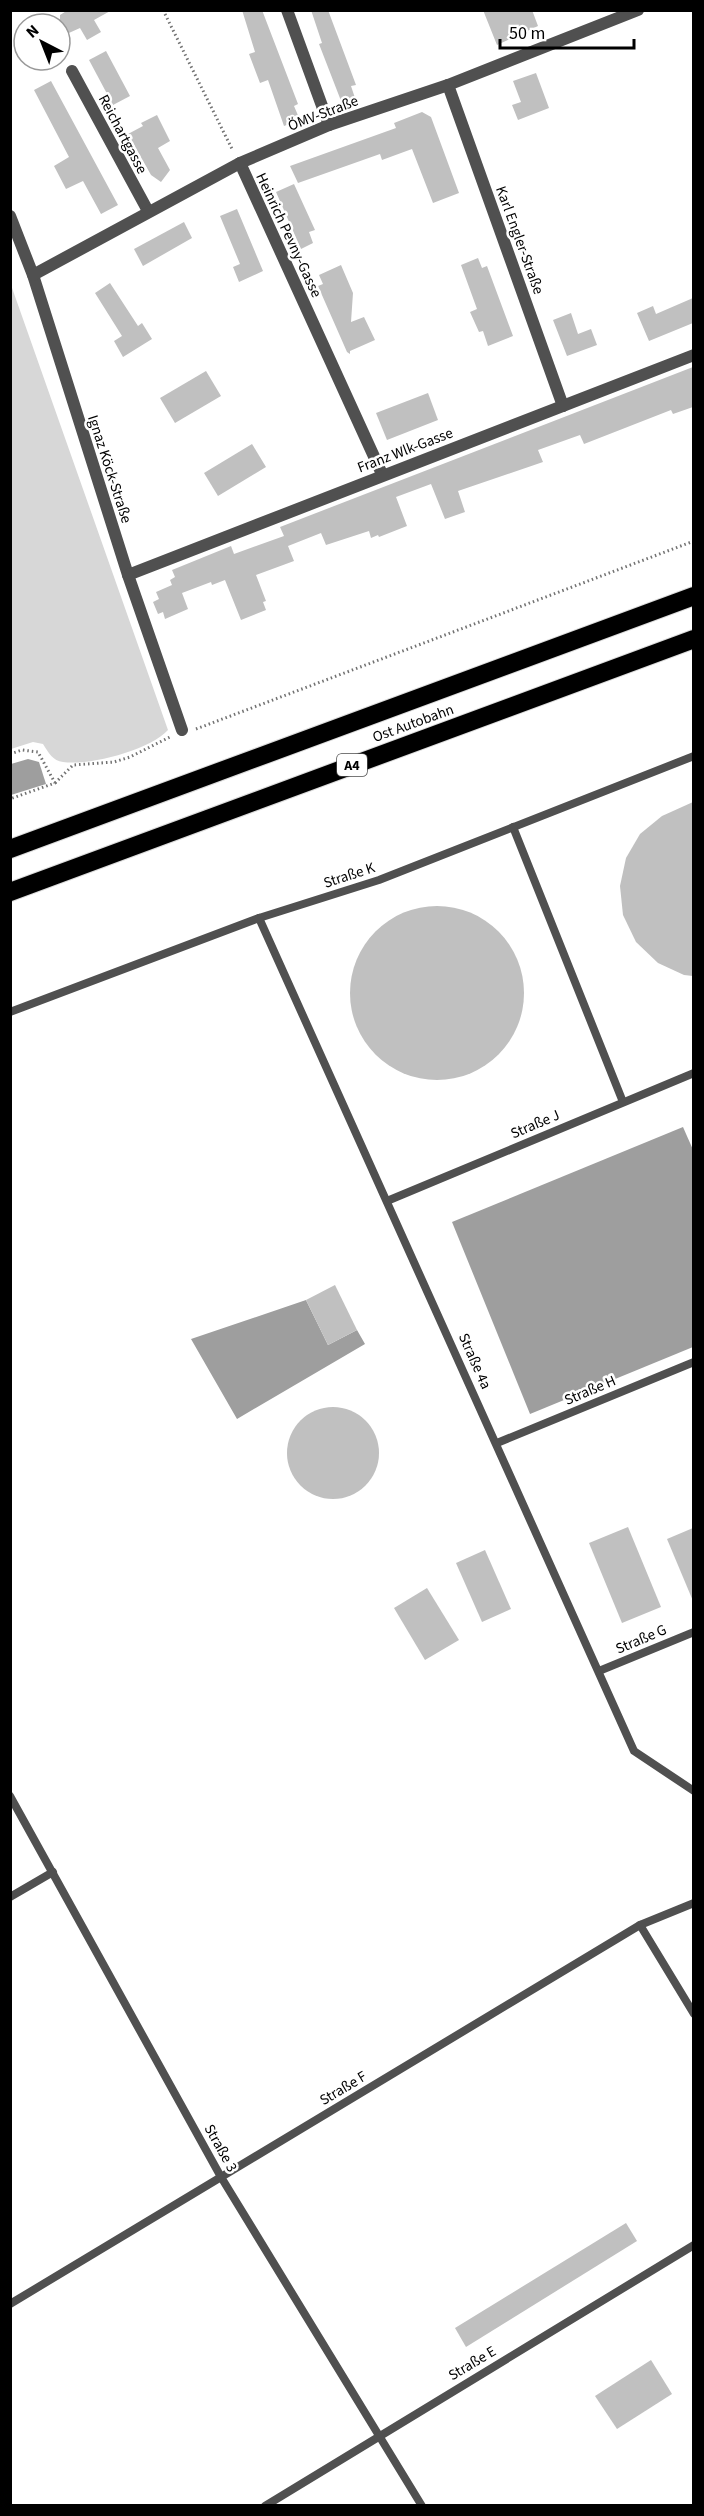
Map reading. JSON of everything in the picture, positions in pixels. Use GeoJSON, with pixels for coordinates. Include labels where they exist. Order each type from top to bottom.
{"type":"FeatureCollection","features":[{"type":"Feature","properties":{"kind":"highway","name":"Ost Autobahn"},"geometry":{"type":"LineString","coordinates":[[10,849],[693,596]]}},
{"type":"Feature","properties":{"kind":"highway","name":"Ost Autobahn"},"geometry":{"type":"LineString","coordinates":[[10,892],[693,639]]}},
{"type":"Feature","properties":{"kind":"street"},"geometry":{"type":"LineString","coordinates":[[287,10],[329,125]]}},
{"type":"Feature","properties":{"kind":"street","name":"ÖMV-Straße"},"geometry":{"type":"LineString","coordinates":[[33,275],[240,163],[329,125],[448,85],[638,10]]}},
{"type":"Feature","properties":{"kind":"street","name":"Reichartgasse"},"geometry":{"type":"LineString","coordinates":[[72,71],[148,211]]}},
{"type":"Feature","properties":{"kind":"street","name":"Karl Engler-Straße"},"geometry":{"type":"LineString","coordinates":[[448,85],[563,406]]}},
{"type":"Feature","properties":{"kind":"street","name":"Heinrich Pevny-Gasse"},"geometry":{"type":"LineString","coordinates":[[240,163],[382,474]]}},
{"type":"Feature","properties":{"kind":"street","name":"Ignaz Köck-Straße"},"geometry":{"type":"LineString","coordinates":[[10,216],[33,275],[128,575],[182,730]]}},
{"type":"Feature","properties":{"kind":"street","name":"Franz Wlk-Gasse"},"geometry":{"type":"LineString","coordinates":[[128,575],[382,474],[693,355]]}},
{"type":"Feature","properties":{"kind":"lane","name":"Straße K"},"geometry":{"type":"LineString","coordinates":[[10,1012],[259,918],[379,880],[693,756]]}},
{"type":"Feature","properties":{"kind":"lane"},"geometry":{"type":"LineString","coordinates":[[513,827],[623,1102]]}},
{"type":"Feature","properties":{"kind":"lane","name":"Straße 4a"},"geometry":{"type":"LineString","coordinates":[[259,918],[634,1751],[693,1791]]}},
{"type":"Feature","properties":{"kind":"lane","name":"Straße J"},"geometry":{"type":"LineString","coordinates":[[387,1201],[693,1072]]}},
{"type":"Feature","properties":{"kind":"lane","name":"Straße H"},"geometry":{"type":"LineString","coordinates":[[497,1443],[693,1362]]}},
{"type":"Feature","properties":{"kind":"lane","name":"Straße G"},"geometry":{"type":"LineString","coordinates":[[599,1671],[693,1632]]}},
{"type":"Feature","properties":{"kind":"lane","name":"Straße 3"},"geometry":{"type":"LineString","coordinates":[[10,1796],[221,2177],[422,2505]]}},
{"type":"Feature","properties":{"kind":"lane"},"geometry":{"type":"LineString","coordinates":[[10,1897],[53,1872]]}},
{"type":"Feature","properties":{"kind":"lane","name":"Straße F"},"geometry":{"type":"LineString","coordinates":[[10,2304],[640,1925],[693,1903]]}},
{"type":"Feature","properties":{"kind":"lane"},"geometry":{"type":"LineString","coordinates":[[640,1925],[693,2014]]}},
{"type":"Feature","properties":{"kind":"lane","name":"Straße E"},"geometry":{"type":"LineString","coordinates":[[265,2505],[693,2245]]}},
{"type":"Feature","properties":{"kind":"path","name":"Heinrich Pevny-Gasse"},"geometry":{"type":"LineString","coordinates":[[163,10],[240,163]]}},
{"type":"Feature","properties":{"kind":"path"},"geometry":{"type":"LineString","coordinates":[[10,799],[55,783],[73,765],[114,762],[130,757],[182,730],[191,731],[693,541]]}},
{"type":"Feature","properties":{"kind":"path"},"geometry":{"type":"LineString","coordinates":[[10,754],[22,750],[38,752],[55,783]]}},
{"type":"Feature","properties":{"kind":"shaded area"},"geometry":{"type":"Polygon","coordinates":[[[11,285],[168,730],[148,744],[134,750],[88,762],[74,763],[56,760],[43,744],[33,742],[11,749],[11,285]]]}},
{"type":"Feature","properties":{"kind":"shaded area"},"geometry":{"type":"Polygon","coordinates":[[[28,759],[39,762],[46,784],[11,795],[11,764],[28,759]]]}},
{"type":"Feature","properties":{"kind":"shaded area"},"geometry":{"type":"Polygon","coordinates":[[[683,1127],[694,1152],[693,1347],[530,1414],[452,1222],[683,1127]]]}},
{"type":"Feature","properties":{"kind":"shaded area"},"geometry":{"type":"Polygon","coordinates":[[[306,1300],[328,1345],[357,1330],[365,1344],[237,1419],[191,1339],[306,1300]]]}},
{"type":"Feature","properties":{"kind":"building"},"geometry":{"type":"Polygon","coordinates":[[[68,10],[112,10],[94,20],[101,32],[87,40],[80,28],[72,32],[72,12],[65,12],[68,10]]]}},
{"type":"Feature","properties":{"kind":"building"},"geometry":{"type":"Polygon","coordinates":[[[242,10],[262,10],[298,104],[294,106],[300,120],[284,126],[268,80],[260,83],[249,54],[255,52],[242,10]]]}},
{"type":"Feature","properties":{"kind":"building"},"geometry":{"type":"Polygon","coordinates":[[[311,10],[328,10],[356,85],[351,86],[356,101],[343,106],[319,44],[322,43],[311,10]]]}},
{"type":"Feature","properties":{"kind":"building"},"geometry":{"type":"Polygon","coordinates":[[[483,10],[532,10],[538,26],[497,45],[483,10]]]}},
{"type":"Feature","properties":{"kind":"building"},"geometry":{"type":"Polygon","coordinates":[[[106,51],[130,96],[113,105],[89,60],[106,51]]]}},
{"type":"Feature","properties":{"kind":"building"},"geometry":{"type":"Polygon","coordinates":[[[536,73],[549,108],[518,120],[512,105],[521,102],[513,81],[536,73]]]}},
{"type":"Feature","properties":{"kind":"building"},"geometry":{"type":"Polygon","coordinates":[[[51,81],[118,205],[101,214],[83,181],[66,189],[54,166],[69,157],[34,90],[51,81]]]}},
{"type":"Feature","properties":{"kind":"building"},"geometry":{"type":"Polygon","coordinates":[[[422,112],[431,117],[459,193],[433,203],[412,149],[382,160],[380,154],[298,183],[290,166],[396,128],[394,123],[422,112]]]}},
{"type":"Feature","properties":{"kind":"building"},"geometry":{"type":"Polygon","coordinates":[[[157,115],[170,141],[158,148],[170,170],[161,182],[151,175],[128,134],[143,126],[141,123],[157,115]]]}},
{"type":"Feature","properties":{"kind":"building"},"geometry":{"type":"Polygon","coordinates":[[[294,184],[315,230],[309,232],[313,243],[301,249],[276,192],[294,184]]]}},
{"type":"Feature","properties":{"kind":"building"},"geometry":{"type":"Polygon","coordinates":[[[237,209],[263,271],[239,282],[233,267],[240,264],[220,216],[237,209]]]}},
{"type":"Feature","properties":{"kind":"building"},"geometry":{"type":"Polygon","coordinates":[[[184,222],[192,238],[143,266],[134,249],[184,222]]]}},
{"type":"Feature","properties":{"kind":"building"},"geometry":{"type":"Polygon","coordinates":[[[478,258],[482,268],[487,266],[513,336],[488,346],[483,331],[479,332],[470,312],[477,309],[461,265],[478,258]]]}},
{"type":"Feature","properties":{"kind":"building"},"geometry":{"type":"Polygon","coordinates":[[[341,265],[353,293],[351,322],[364,317],[375,340],[350,351],[350,354],[347,352],[318,286],[323,284],[319,275],[341,265]]]}},
{"type":"Feature","properties":{"kind":"building"},"geometry":{"type":"Polygon","coordinates":[[[110,283],[138,326],[142,323],[152,339],[123,357],[114,341],[122,336],[95,293],[110,283]]]}},
{"type":"Feature","properties":{"kind":"building"},"geometry":{"type":"Polygon","coordinates":[[[693,298],[693,323],[649,341],[637,313],[653,306],[656,314],[693,298]]]}},
{"type":"Feature","properties":{"kind":"building"},"geometry":{"type":"Polygon","coordinates":[[[571,313],[578,334],[591,329],[597,345],[567,356],[553,320],[571,313]]]}},
{"type":"Feature","properties":{"kind":"building"},"geometry":{"type":"Polygon","coordinates":[[[693,367],[693,407],[673,414],[671,410],[584,444],[580,435],[538,450],[543,462],[458,491],[465,512],[445,519],[431,484],[396,497],[407,526],[379,537],[378,535],[371,538],[369,531],[326,545],[321,533],[288,546],[294,561],[256,575],[266,601],[263,602],[266,610],[241,620],[225,580],[212,585],[211,582],[182,593],[188,609],[165,619],[163,612],[158,614],[153,602],[159,599],[156,592],[172,585],[170,580],[175,577],[172,570],[231,546],[234,554],[284,536],[280,527],[693,367]]]}},
{"type":"Feature","properties":{"kind":"building"},"geometry":{"type":"Polygon","coordinates":[[[206,371],[221,396],[175,423],[160,398],[206,371]]]}},
{"type":"Feature","properties":{"kind":"building"},"geometry":{"type":"Polygon","coordinates":[[[428,393],[438,420],[387,440],[376,413],[428,393]]]}},
{"type":"Feature","properties":{"kind":"building"},"geometry":{"type":"Polygon","coordinates":[[[252,444],[266,467],[218,496],[204,473],[252,444]]]}},
{"type":"Feature","properties":{"kind":"building"},"geometry":{"type":"Polygon","coordinates":[[[693,802],[693,976],[684,975],[658,963],[636,942],[623,915],[620,886],[626,858],[640,834],[662,816],[693,802]]]}},
{"type":"Feature","properties":{"kind":"building"},"geometry":{"type":"Polygon","coordinates":[[[437,906],[470,912],[499,931],[518,960],[524,993],[518,1026],[499,1055],[470,1074],[437,1080],[404,1074],[375,1055],[356,1026],[350,993],[356,960],[375,931],[404,912],[437,906]]]}},
{"type":"Feature","properties":{"kind":"building"},"geometry":{"type":"Polygon","coordinates":[[[335,1285],[357,1330],[328,1345],[306,1300],[335,1285]]]}},
{"type":"Feature","properties":{"kind":"building"},"geometry":{"type":"Polygon","coordinates":[[[333,1407],[359,1415],[371,1427],[379,1453],[371,1479],[359,1491],[333,1499],[307,1491],[295,1479],[287,1453],[295,1427],[307,1415],[333,1407]]]}},
{"type":"Feature","properties":{"kind":"building"},"geometry":{"type":"Polygon","coordinates":[[[628,1527],[661,1607],[622,1623],[589,1543],[628,1527]]]}},
{"type":"Feature","properties":{"kind":"building"},"geometry":{"type":"Polygon","coordinates":[[[693,1528],[693,1601],[667,1539],[693,1528]]]}},
{"type":"Feature","properties":{"kind":"building"},"geometry":{"type":"Polygon","coordinates":[[[485,1550],[511,1609],[482,1622],[456,1563],[485,1550]]]}},
{"type":"Feature","properties":{"kind":"building"},"geometry":{"type":"Polygon","coordinates":[[[427,1588],[459,1640],[425,1660],[394,1608],[427,1588]]]}},
{"type":"Feature","properties":{"kind":"building"},"geometry":{"type":"Polygon","coordinates":[[[626,2223],[637,2241],[466,2347],[455,2328],[626,2223]]]}},
{"type":"Feature","properties":{"kind":"building"},"geometry":{"type":"Polygon","coordinates":[[[651,2360],[672,2394],[617,2429],[595,2396],[651,2360]]]}}]}
